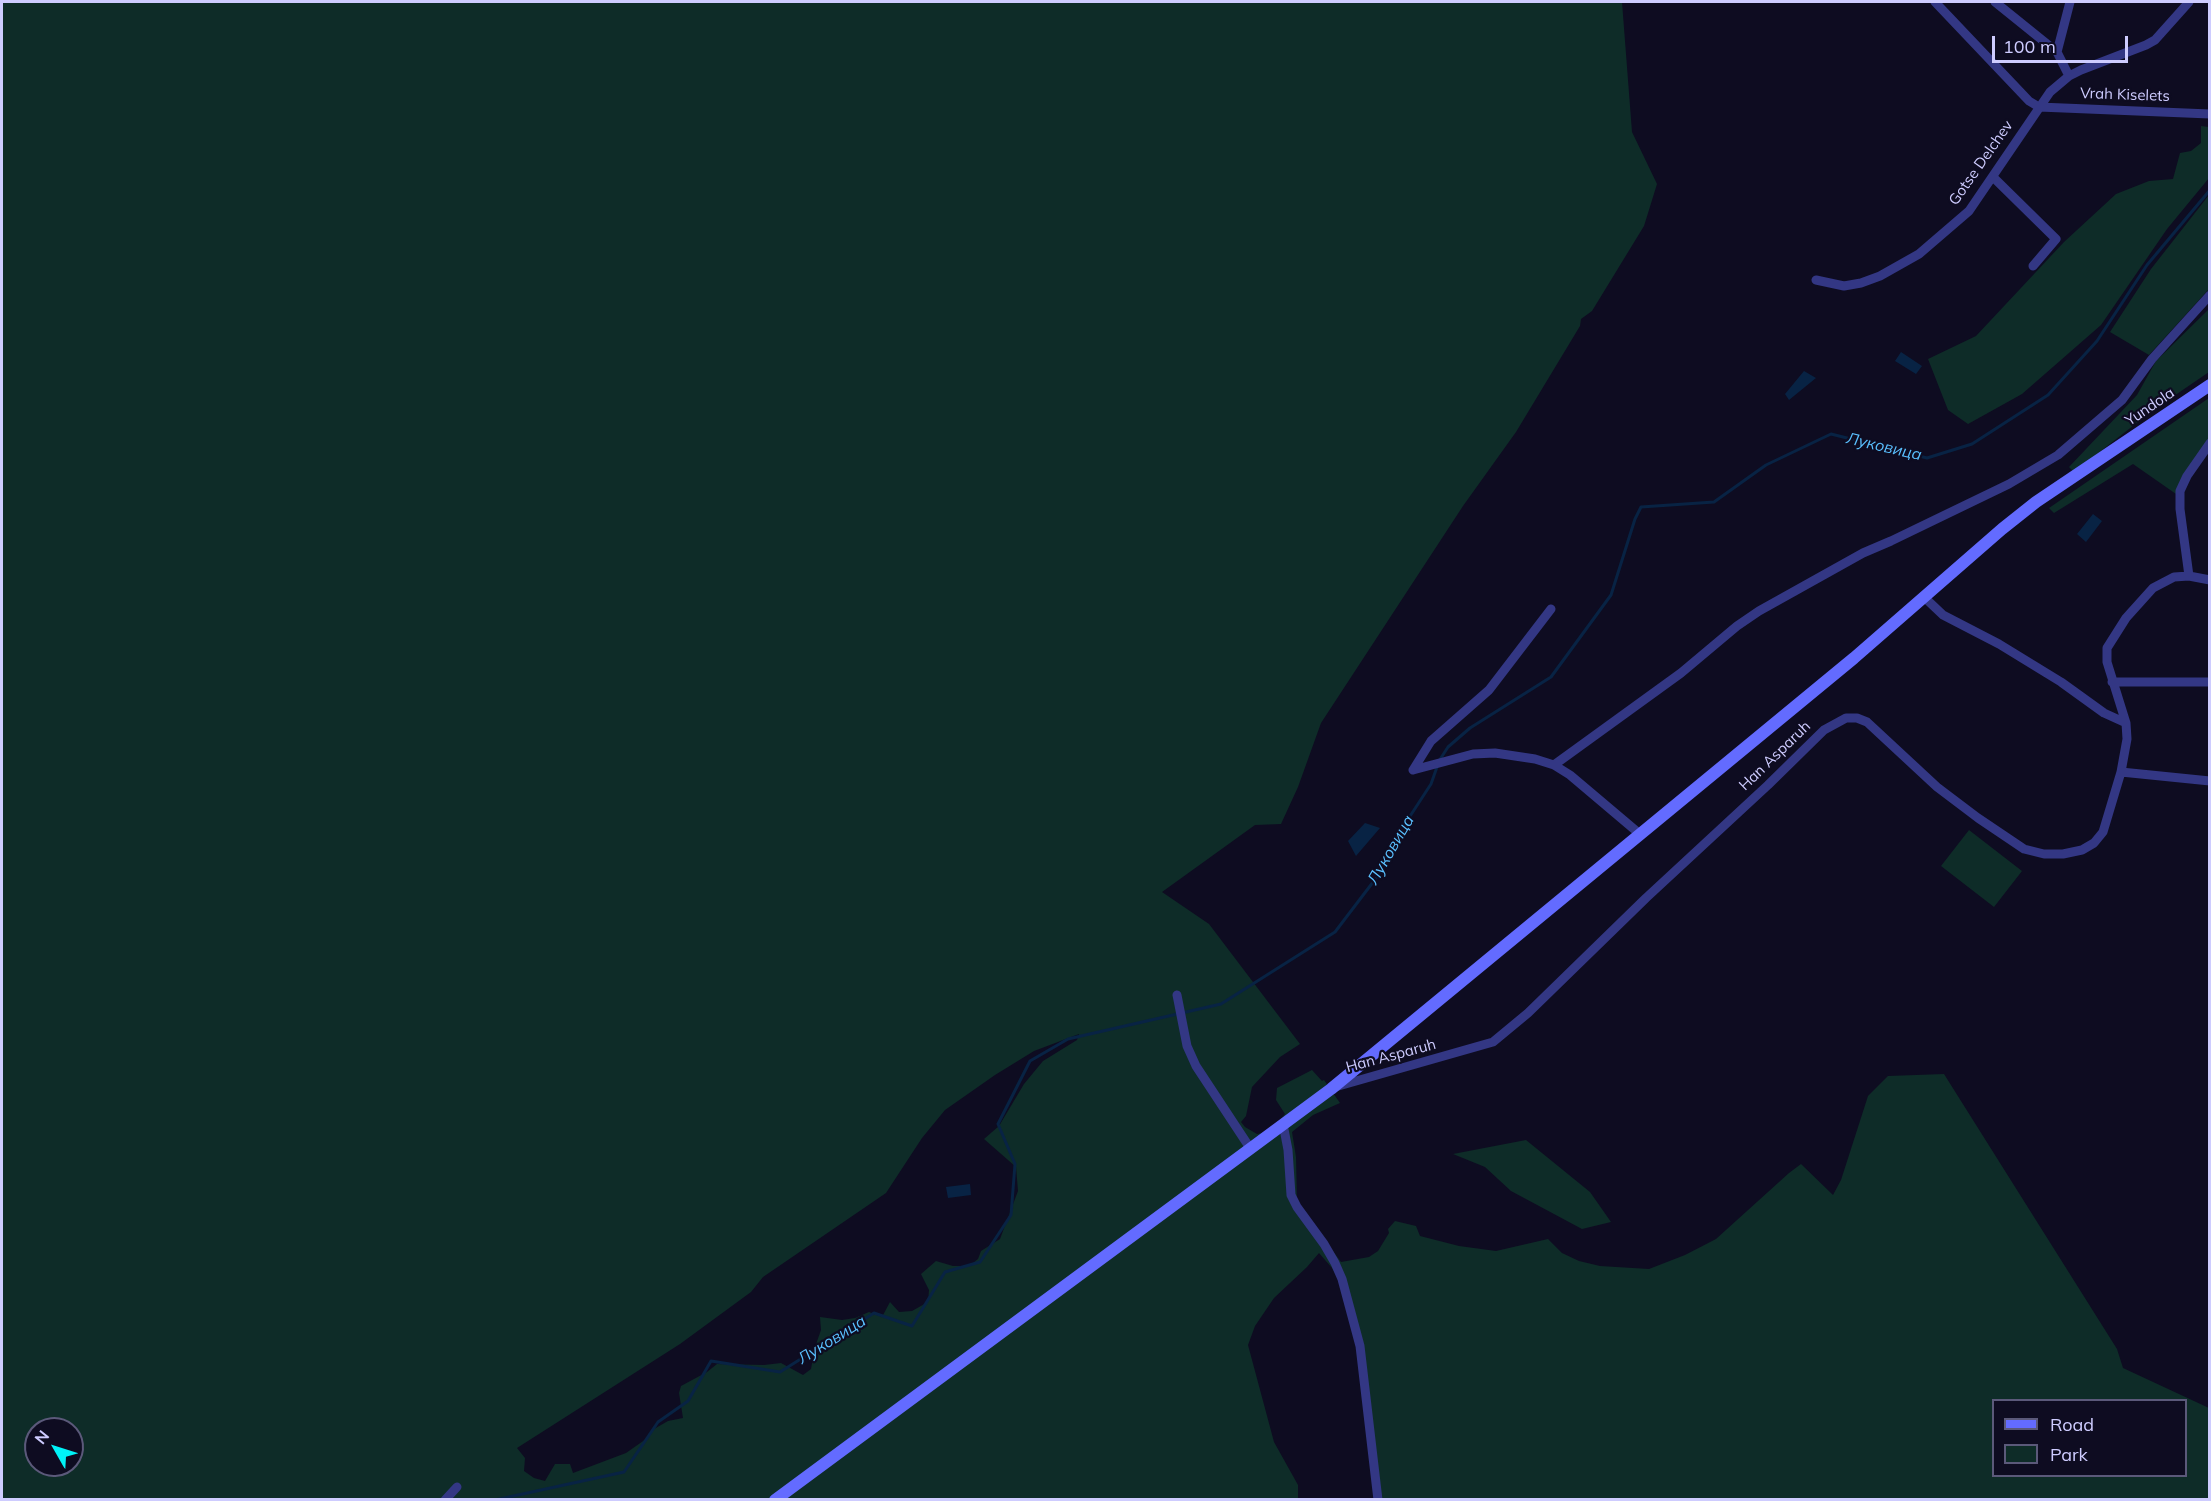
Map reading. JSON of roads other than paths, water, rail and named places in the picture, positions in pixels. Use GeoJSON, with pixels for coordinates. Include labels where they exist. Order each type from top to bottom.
{"type":"FeatureCollection","features":[{"type":"Feature","properties":{"kind":"main road","name":"Yundola"},"geometry":{"type":"LineString","coordinates":[[775,1500],[1331,1089],[1854,658],[2002,529],[2108,453],[2210,385]]}},
{"type":"Feature","properties":{"kind":"street"},"geometry":{"type":"LineString","coordinates":[[1935,2],[2029,101],[2039,107]]}},
{"type":"Feature","properties":{"kind":"street"},"geometry":{"type":"LineString","coordinates":[[1995,2],[2057,52],[2069,76],[2155,40],[2189,2]]}},
{"type":"Feature","properties":{"kind":"street"},"geometry":{"type":"LineString","coordinates":[[2057,52],[2070,2]]}},
{"type":"Feature","properties":{"kind":"street","name":"Gotse Delchev"},"geometry":{"type":"LineString","coordinates":[[1815,280],[1844,286],[1862,283],[1880,276],[1919,254],[1969,211],[2050,92],[2069,76]]}},
{"type":"Feature","properties":{"kind":"street","name":"Vrah Kiselets"},"geometry":{"type":"LineString","coordinates":[[2039,107],[2210,114]]}},
{"type":"Feature","properties":{"kind":"street"},"geometry":{"type":"LineString","coordinates":[[1994,177],[2056,239],[2033,266]]}},
{"type":"Feature","properties":{"kind":"street"},"geometry":{"type":"LineString","coordinates":[[1554,765],[1681,673],[1737,626],[1759,611],[1863,553],[1891,542],[2009,484],[2058,455],[2122,400],[2152,359],[2210,295]]}},
{"type":"Feature","properties":{"kind":"street"},"geometry":{"type":"LineString","coordinates":[[2189,576],[2180,509],[2180,491],[2187,476],[2210,443]]}},
{"type":"Feature","properties":{"kind":"street","name":"Han Asparuh"},"geometry":{"type":"LineString","coordinates":[[1331,1089],[1493,1042],[1519,1021],[1824,730],[1846,718],[1857,718],[1867,722],[1937,787],[1977,818],[2024,849],[2044,854],[2082,850],[2094,843],[2103,832],[2121,772],[2127,739],[2126,723],[2107,662],[2107,648],[2114,635],[2153,588],[2174,577],[2189,576],[2210,580]]}},
{"type":"Feature","properties":{"kind":"street"},"geometry":{"type":"LineString","coordinates":[[1924,597],[1943,615],[1999,644],[2061,682],[2104,713],[2126,723]]}},
{"type":"Feature","properties":{"kind":"street"},"geometry":{"type":"LineString","coordinates":[[1551,609],[1489,690],[1431,741],[1413,770],[1473,754],[1495,753],[1535,759],[1554,765],[1570,776],[1641,835]]}},
{"type":"Feature","properties":{"kind":"street"},"geometry":{"type":"LineString","coordinates":[[2112,682],[2210,682]]}},
{"type":"Feature","properties":{"kind":"street"},"geometry":{"type":"LineString","coordinates":[[2121,772],[2210,781]]}},
{"type":"Feature","properties":{"kind":"street"},"geometry":{"type":"LineString","coordinates":[[1178,1000],[1187,1046],[1196,1066],[1250,1148]]}},
{"type":"Feature","properties":{"kind":"street"},"geometry":{"type":"LineString","coordinates":[[1283,1124],[1288,1150],[1291,1195],[1335,1263],[1342,1279],[1360,1346],[1378,1500]]}},
{"type":"Feature","properties":{"kind":"street"},"geometry":{"type":"LineString","coordinates":[[445,1500],[457,1487]]}},
{"type":"Feature","properties":{"kind":"water"},"geometry":{"type":"Polygon","coordinates":[[[1901,352],[1922,366],[1916,374],[1895,361],[1901,352]]]}},
{"type":"Feature","properties":{"kind":"water"},"geometry":{"type":"Polygon","coordinates":[[[1804,371],[1816,378],[1789,400],[1785,394],[1804,371]]]}},
{"type":"Feature","properties":{"kind":"water"},"geometry":{"type":"Polygon","coordinates":[[[2093,514],[2102,521],[2086,542],[2077,534],[2093,514]]]}},
{"type":"Feature","properties":{"kind":"water"},"geometry":{"type":"Polygon","coordinates":[[[1365,823],[1380,828],[1356,856],[1348,841],[1365,823]]]}},
{"type":"Feature","properties":{"kind":"water"},"geometry":{"type":"Polygon","coordinates":[[[970,1184],[971,1195],[948,1198],[946,1187],[970,1184]]]}},
{"type":"Feature","properties":{"kind":"waterway","name":"Луковица"},"geometry":{"type":"LineString","coordinates":[[1439,761],[1448,747],[1470,728],[1551,677],[1611,595],[1635,519],[1641,507],[1714,502],[1766,465],[1831,434],[1927,458],[1972,444],[2048,395],[2097,341],[2147,265],[2210,190]]}},
{"type":"Feature","properties":{"kind":"waterway","name":"Луковица"},"geometry":{"type":"LineString","coordinates":[[495,1500],[624,1472],[658,1422],[688,1401],[711,1361],[780,1372],[874,1313],[912,1326],[945,1272],[980,1262],[1011,1215],[1015,1164],[998,1124],[1030,1061],[1068,1039],[1221,1004],[1335,932],[1383,869],[1388,850],[1431,784],[1437,767]]}}]}
